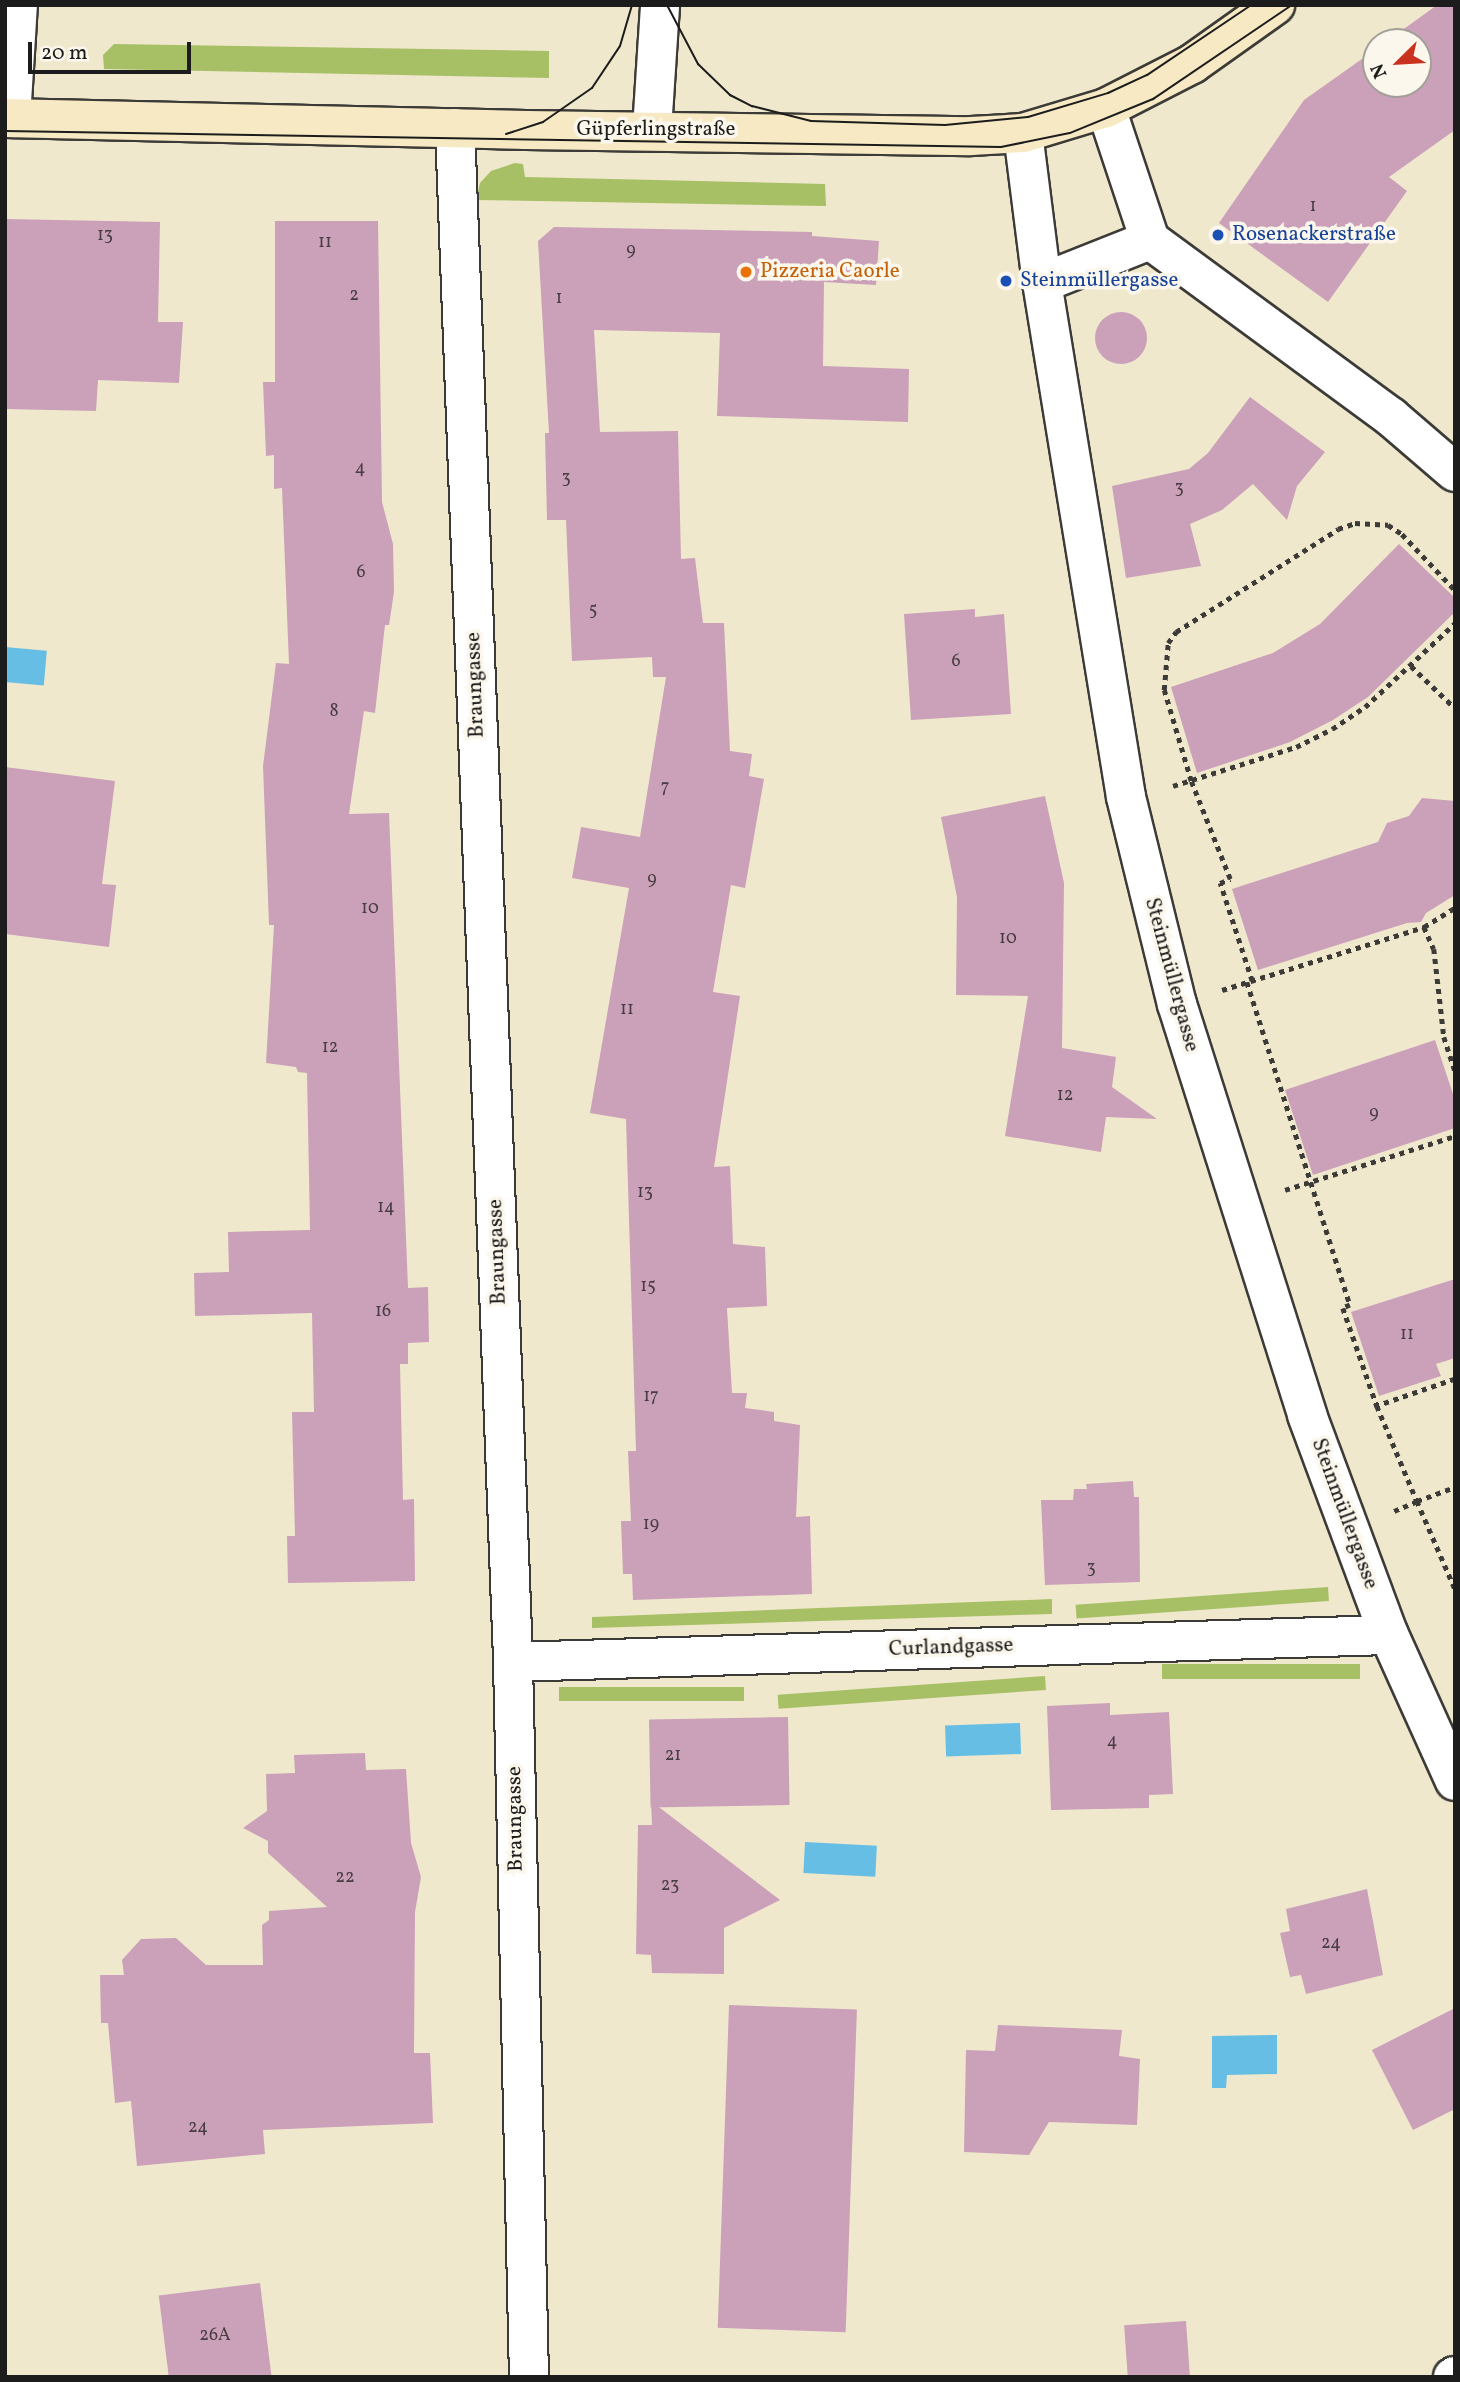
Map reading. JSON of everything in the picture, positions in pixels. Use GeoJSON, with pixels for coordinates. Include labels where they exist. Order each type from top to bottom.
{"type":"FeatureCollection","features":[{"type":"Feature","properties":{"kind":"main road","name":"Güpferlingstraße"},"geometry":{"type":"LineString","coordinates":[[8,118],[971,136],[1023,133],[1106,108],[1192,64],[1275,5]]}},
{"type":"Feature","properties":{"kind":"street"},"geometry":{"type":"LineString","coordinates":[[8,118],[18,5]]}},
{"type":"Feature","properties":{"kind":"street"},"geometry":{"type":"LineString","coordinates":[[652,130],[660,5]]}},
{"type":"Feature","properties":{"kind":"street"},"geometry":{"type":"LineString","coordinates":[[1106,108],[1150,240],[1391,417],[1455,472]]}},
{"type":"Feature","properties":{"kind":"street","name":"Braungasse"},"geometry":{"type":"LineString","coordinates":[[455,128],[513,1662],[529,2377]]}},
{"type":"Feature","properties":{"kind":"street","name":"Steinmüllergasse"},"geometry":{"type":"LineString","coordinates":[[1023,133],[1042,283],[1126,796],[1177,1004],[1303,1402],[1389,1635],[1455,1781]]}},
{"type":"Feature","properties":{"kind":"street"},"geometry":{"type":"LineString","coordinates":[[1042,283],[1150,240]]}},
{"type":"Feature","properties":{"kind":"street","name":"Curlandgasse"},"geometry":{"type":"LineString","coordinates":[[513,1662],[1389,1635]]}},
{"type":"Feature","properties":{"kind":"path"},"geometry":{"type":"LineString","coordinates":[[1455,590],[1402,534],[1388,525],[1355,523],[1338,529],[1177,632],[1168,643],[1164,690],[1191,781],[1230,879],[1220,883],[1310,1184],[1350,1305],[1343,1308],[1377,1406],[1455,1589]]}},
{"type":"Feature","properties":{"kind":"path"},"geometry":{"type":"LineString","coordinates":[[1166,787],[1297,747],[1332,729],[1365,708],[1455,623]]}},
{"type":"Feature","properties":{"kind":"path"},"geometry":{"type":"LineString","coordinates":[[1410,666],[1455,708]]}},
{"type":"Feature","properties":{"kind":"path"},"geometry":{"type":"LineString","coordinates":[[1212,993],[1424,927],[1455,908]]}},
{"type":"Feature","properties":{"kind":"path"},"geometry":{"type":"LineString","coordinates":[[1424,927],[1434,949],[1444,1037],[1455,1070]]}},
{"type":"Feature","properties":{"kind":"path"},"geometry":{"type":"LineString","coordinates":[[1276,1192],[1310,1184],[1455,1136]]}},
{"type":"Feature","properties":{"kind":"path"},"geometry":{"type":"LineString","coordinates":[[1377,1406],[1455,1378]]}},
{"type":"Feature","properties":{"kind":"path"},"geometry":{"type":"LineString","coordinates":[[1385,1514],[1455,1486]]}},
{"type":"Feature","properties":{"kind":"green space"},"geometry":{"type":"Polygon","coordinates":[[[114,44],[549,51],[549,78],[104,69],[103,55],[114,44]]]}},
{"type":"Feature","properties":{"kind":"green space"},"geometry":{"type":"Polygon","coordinates":[[[515,163],[523,164],[525,177],[825,184],[826,206],[476,200],[480,183],[491,171],[515,163]]]}},
{"type":"Feature","properties":{"kind":"green space"},"geometry":{"type":"Polygon","coordinates":[[[1328,1587],[1329,1601],[1077,1619],[1076,1605],[1328,1587]]]}},
{"type":"Feature","properties":{"kind":"green space"},"geometry":{"type":"Polygon","coordinates":[[[1052,1599],[1052,1614],[592,1628],[592,1617],[1052,1599]]]}},
{"type":"Feature","properties":{"kind":"green space"},"geometry":{"type":"Polygon","coordinates":[[[1162,1664],[1360,1664],[1360,1679],[1162,1679],[1162,1664]]]}},
{"type":"Feature","properties":{"kind":"green space"},"geometry":{"type":"Polygon","coordinates":[[[1045,1676],[1046,1690],[779,1709],[778,1695],[1045,1676]]]}},
{"type":"Feature","properties":{"kind":"green space"},"geometry":{"type":"Polygon","coordinates":[[[559,1687],[744,1687],[744,1701],[559,1701],[559,1687]]]}},
{"type":"Feature","properties":{"kind":"water"},"geometry":{"type":"Polygon","coordinates":[[[5,647],[47,651],[44,686],[5,682],[5,647]]]}},
{"type":"Feature","properties":{"kind":"water"},"geometry":{"type":"Polygon","coordinates":[[[1020,1723],[1021,1754],[946,1757],[945,1726],[1020,1723]]]}},
{"type":"Feature","properties":{"kind":"water"},"geometry":{"type":"Polygon","coordinates":[[[805,1842],[877,1846],[875,1877],[803,1873],[805,1842]]]}},
{"type":"Feature","properties":{"kind":"water"},"geometry":{"type":"Polygon","coordinates":[[[1277,2035],[1277,2074],[1227,2075],[1226,2088],[1212,2088],[1212,2036],[1277,2035]]]}},
{"type":"Feature","properties":{"kind":"building"},"geometry":{"type":"Polygon","coordinates":[[[1437,5],[1455,5],[1455,130],[1389,177],[1407,191],[1328,302],[1219,223],[1304,100],[1362,59],[1362,98],[1432,98],[1432,28],[1405,28],[1437,5]]]}},
{"type":"Feature","properties":{"kind":"building"},"geometry":{"type":"Polygon","coordinates":[[[5,219],[160,222],[158,322],[183,322],[179,383],[98,380],[96,411],[5,409],[5,219]]]}},
{"type":"Feature","properties":{"kind":"building"},"geometry":{"type":"Polygon","coordinates":[[[275,221],[378,221],[382,502],[393,544],[394,592],[389,625],[385,625],[375,713],[364,711],[349,814],[389,813],[408,1288],[428,1287],[429,1342],[408,1343],[408,1364],[400,1364],[403,1500],[414,1499],[415,1581],[288,1583],[287,1536],[295,1536],[292,1412],[314,1412],[312,1313],[195,1316],[194,1273],[229,1272],[228,1232],[310,1230],[307,1073],[298,1072],[296,1067],[266,1063],[274,925],[269,925],[263,766],[276,663],[289,664],[282,488],[274,489],[274,455],[266,456],[263,382],[275,382],[275,221]]]}},
{"type":"Feature","properties":{"kind":"building"},"geometry":{"type":"Polygon","coordinates":[[[554,227],[812,232],[812,236],[879,241],[876,285],[824,282],[823,366],[909,369],[908,422],[717,416],[720,333],[594,330],[600,432],[678,431],[681,559],[695,558],[703,623],[724,623],[730,751],[752,754],[749,776],[764,779],[745,888],[731,885],[713,992],[740,996],[714,1167],[730,1166],[733,1244],[765,1247],[767,1306],[727,1308],[732,1393],[747,1393],[745,1408],[774,1412],[774,1421],[800,1425],[796,1517],[810,1516],[812,1594],[633,1600],[632,1574],[623,1574],[621,1521],[631,1521],[628,1451],[636,1451],[626,1119],[590,1113],[629,888],[572,878],[581,827],[640,837],[666,677],[653,677],[652,657],[572,661],[566,520],[547,520],[545,433],[549,433],[538,241],[554,227]]]}},
{"type":"Feature","properties":{"kind":"building"},"geometry":{"type":"Polygon","coordinates":[[[1121,312],[1131,314],[1139,320],[1145,328],[1145,348],[1139,356],[1131,362],[1121,364],[1111,362],[1103,356],[1097,348],[1095,338],[1097,328],[1103,320],[1111,314],[1121,312]]]}},
{"type":"Feature","properties":{"kind":"building"},"geometry":{"type":"Polygon","coordinates":[[[1250,397],[1325,452],[1297,486],[1287,520],[1253,484],[1222,510],[1190,524],[1201,566],[1126,578],[1112,486],[1189,469],[1208,453],[1250,397]]]}},
{"type":"Feature","properties":{"kind":"building"},"geometry":{"type":"Polygon","coordinates":[[[1399,544],[1455,598],[1455,612],[1368,697],[1333,720],[1290,742],[1197,773],[1171,687],[1273,653],[1320,624],[1399,544]]]}},
{"type":"Feature","properties":{"kind":"building"},"geometry":{"type":"Polygon","coordinates":[[[975,609],[975,617],[1004,614],[1011,714],[911,720],[904,614],[975,609]]]}},
{"type":"Feature","properties":{"kind":"building"},"geometry":{"type":"Polygon","coordinates":[[[5,767],[115,781],[102,884],[116,885],[109,947],[5,934],[5,767]]]}},
{"type":"Feature","properties":{"kind":"building"},"geometry":{"type":"Polygon","coordinates":[[[1045,796],[1064,883],[1062,1048],[1116,1057],[1112,1087],[1157,1119],[1106,1117],[1101,1152],[1005,1136],[1028,996],[956,995],[957,897],[941,817],[1045,796]]]}},
{"type":"Feature","properties":{"kind":"building"},"geometry":{"type":"Polygon","coordinates":[[[1422,798],[1455,801],[1455,895],[1426,913],[1421,922],[1407,923],[1258,970],[1232,889],[1378,842],[1387,823],[1409,816],[1422,798]]]}},
{"type":"Feature","properties":{"kind":"building"},"geometry":{"type":"Polygon","coordinates":[[[1435,1040],[1455,1100],[1455,1128],[1313,1175],[1285,1090],[1435,1040]]]}},
{"type":"Feature","properties":{"kind":"building"},"geometry":{"type":"Polygon","coordinates":[[[1455,1279],[1455,1358],[1436,1364],[1441,1376],[1379,1396],[1351,1312],[1455,1279]]]}},
{"type":"Feature","properties":{"kind":"building"},"geometry":{"type":"Polygon","coordinates":[[[1133,1481],[1134,1497],[1139,1497],[1140,1582],[1045,1585],[1041,1500],[1073,1500],[1074,1489],[1087,1489],[1086,1484],[1133,1481]]]}},
{"type":"Feature","properties":{"kind":"building"},"geometry":{"type":"Polygon","coordinates":[[[1110,1703],[1110,1715],[1169,1712],[1173,1794],[1149,1795],[1149,1808],[1051,1810],[1047,1706],[1110,1703]]]}},
{"type":"Feature","properties":{"kind":"building"},"geometry":{"type":"Polygon","coordinates":[[[788,1717],[790,1805],[651,1807],[649,1719],[788,1717]]]}},
{"type":"Feature","properties":{"kind":"building"},"geometry":{"type":"Polygon","coordinates":[[[365,1753],[366,1770],[406,1769],[411,1843],[421,1877],[415,1912],[414,2053],[430,2053],[433,2123],[263,2130],[265,2154],[137,2166],[131,2101],[115,2103],[108,2023],[101,2023],[100,1975],[124,1975],[122,1960],[141,1939],[176,1938],[206,1965],[263,1965],[262,1925],[269,1920],[269,1911],[327,1907],[268,1853],[268,1841],[243,1828],[267,1811],[266,1774],[295,1773],[294,1755],[365,1753]]]}},
{"type":"Feature","properties":{"kind":"building"},"geometry":{"type":"Polygon","coordinates":[[[651,1801],[780,1900],[724,1928],[724,1974],[652,1973],[651,1955],[636,1954],[638,1825],[652,1825],[651,1801]]]}},
{"type":"Feature","properties":{"kind":"building"},"geometry":{"type":"Polygon","coordinates":[[[1367,1889],[1383,1975],[1306,1994],[1301,1975],[1290,1977],[1280,1933],[1290,1931],[1286,1909],[1367,1889]]]}},
{"type":"Feature","properties":{"kind":"building"},"geometry":{"type":"Polygon","coordinates":[[[729,2005],[857,2009],[846,2332],[718,2328],[729,2005]]]}},
{"type":"Feature","properties":{"kind":"building"},"geometry":{"type":"Polygon","coordinates":[[[1455,2008],[1455,2109],[1413,2130],[1372,2050],[1455,2008]]]}},
{"type":"Feature","properties":{"kind":"building"},"geometry":{"type":"Polygon","coordinates":[[[998,2025],[1122,2030],[1119,2056],[1140,2059],[1137,2125],[1049,2122],[1029,2155],[964,2152],[966,2050],[995,2051],[998,2025]]]}},
{"type":"Feature","properties":{"kind":"building"},"geometry":{"type":"Polygon","coordinates":[[[260,2283],[272,2377],[169,2377],[159,2295],[260,2283]]]}},
{"type":"Feature","properties":{"kind":"building"},"geometry":{"type":"Polygon","coordinates":[[[1186,2321],[1190,2377],[1128,2377],[1124,2325],[1186,2321]]]}},
{"type":"Feature","properties":{"kind":"tram line"},"geometry":{"type":"LineString","coordinates":[[506,134],[543,122],[592,88],[620,46],[632,5]]}},
{"type":"Feature","properties":{"kind":"tram line"},"geometry":{"type":"LineString","coordinates":[[667,5],[698,64],[730,95],[752,106],[811,121],[945,125],[1028,117],[1108,93],[1147,75],[1251,5]]}},
{"type":"Feature","properties":{"kind":"tram line"},"geometry":{"type":"LineString","coordinates":[[5,131],[1001,147],[1070,133],[1153,99],[1292,5]]}},
{"type":"Feature","properties":{"kind":"place","name":"Rosenackerstraße"},"geometry":{"type":"Point","coordinates":[1218,235]}},
{"type":"Feature","properties":{"kind":"place","name":"Pizzeria Caorle"},"geometry":{"type":"Point","coordinates":[746,272]}},
{"type":"Feature","properties":{"kind":"place","name":"Steinmüllergasse"},"geometry":{"type":"Point","coordinates":[1006,281]}}]}
